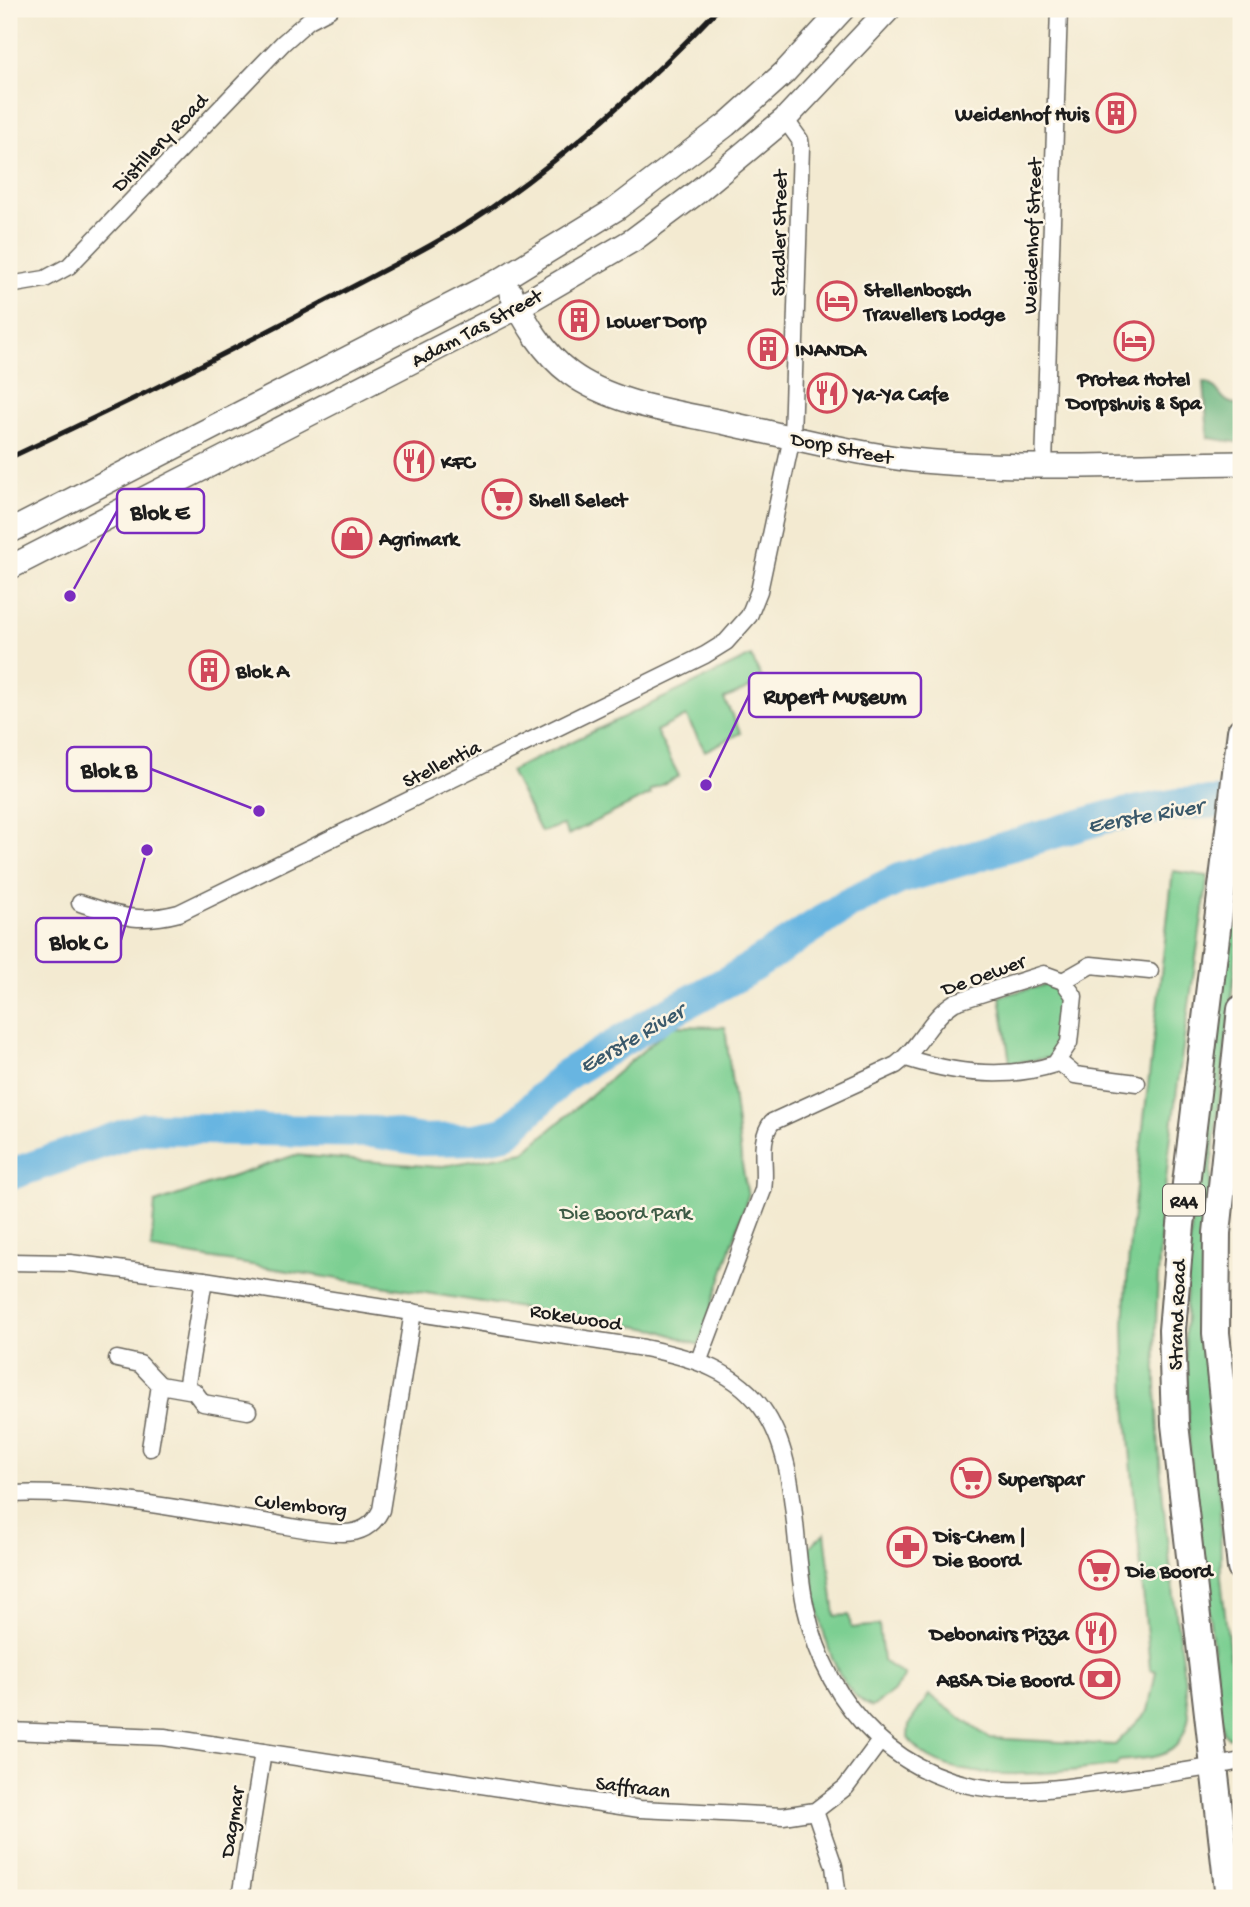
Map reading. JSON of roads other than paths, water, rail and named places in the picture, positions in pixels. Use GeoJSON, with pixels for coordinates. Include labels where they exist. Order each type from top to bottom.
{"type":"FeatureCollection","features":[{"type":"Feature","properties":{"kind":"main road","name":"Adam Tas Street"},"geometry":{"type":"LineString","coordinates":[[9,531],[504,278],[615,209],[674,166],[784,73],[843,9]]}},
{"type":"Feature","properties":{"kind":"main road","name":"Adam Tas Street"},"geometry":{"type":"LineString","coordinates":[[9,568],[518,307],[633,240],[696,193],[785,120],[889,9]]}},
{"type":"Feature","properties":{"kind":"main road","name":"Dorp Street"},"geometry":{"type":"LineString","coordinates":[[504,278],[528,327],[569,372],[591,386],[688,415],[915,460],[1044,465],[1241,463]]}},
{"type":"Feature","properties":{"kind":"main road","name":"Strand Road"},"geometry":{"type":"LineString","coordinates":[[1229,1898],[1175,1424],[1172,1330],[1181,1225],[1240,744]]}},
{"type":"Feature","properties":{"kind":"main road","name":"Strand Road"},"geometry":{"type":"LineString","coordinates":[[1241,1009],[1217,1233],[1216,1333],[1241,1568]]}},
{"type":"Feature","properties":{"kind":"street","name":"Distillery Road"},"geometry":{"type":"LineString","coordinates":[[9,285],[45,279],[69,266],[283,43],[309,20],[330,9]]}},
{"type":"Feature","properties":{"kind":"street","name":"Weidenhof Street"},"geometry":{"type":"LineString","coordinates":[[1044,465],[1059,9]]}},
{"type":"Feature","properties":{"kind":"street","name":"Stadler Street"},"geometry":{"type":"LineString","coordinates":[[765,559],[792,437],[801,147],[800,140],[785,120]]}},
{"type":"Feature","properties":{"kind":"street","name":"Stellentia"},"geometry":{"type":"LineString","coordinates":[[80,903],[126,918],[146,920],[180,914],[705,656],[726,642],[744,624],[759,591],[765,559]]}},
{"type":"Feature","properties":{"kind":"street"},"geometry":{"type":"LineString","coordinates":[[906,1058],[942,1070],[971,1073],[1045,1067],[1058,1061],[1069,1043],[1075,1009],[1073,996],[1063,981],[1091,965],[1150,971]]}},
{"type":"Feature","properties":{"kind":"street","name":"De Oewer"},"geometry":{"type":"LineString","coordinates":[[699,1360],[763,1190],[766,1129],[779,1117],[840,1093],[885,1072],[906,1058],[942,1010],[955,1002],[1044,974],[1063,981]]}},
{"type":"Feature","properties":{"kind":"street"},"geometry":{"type":"LineString","coordinates":[[1058,1061],[1075,1075],[1137,1083]]}},
{"type":"Feature","properties":{"kind":"street","name":"Rokewood"},"geometry":{"type":"LineString","coordinates":[[9,1262],[70,1263],[204,1280],[644,1348],[699,1360],[735,1382],[765,1412],[783,1447],[806,1607],[818,1654],[844,1700],[880,1741]]}},
{"type":"Feature","properties":{"kind":"street"},"geometry":{"type":"LineString","coordinates":[[186,1390],[204,1280]]}},
{"type":"Feature","properties":{"kind":"street","name":"Culemborg"},"geometry":{"type":"LineString","coordinates":[[9,1494],[78,1495],[330,1532],[362,1531],[371,1526],[381,1510],[413,1312]]}},
{"type":"Feature","properties":{"kind":"street"},"geometry":{"type":"LineString","coordinates":[[117,1359],[140,1364],[160,1385],[194,1391],[203,1403],[248,1410]]}},
{"type":"Feature","properties":{"kind":"street"},"geometry":{"type":"LineString","coordinates":[[150,1448],[160,1385]]}},
{"type":"Feature","properties":{"kind":"street","name":"Saffraan"},"geometry":{"type":"LineString","coordinates":[[9,1731],[164,1737],[640,1810],[772,1816],[815,1811]]}},
{"type":"Feature","properties":{"kind":"street"},"geometry":{"type":"LineString","coordinates":[[838,1898],[834,1866],[815,1811],[846,1787],[880,1741],[896,1754],[931,1772],[972,1785],[1004,1790],[1067,1787],[1241,1761]]}},
{"type":"Feature","properties":{"kind":"street","name":"Dagmar"},"geometry":{"type":"LineString","coordinates":[[240,1898],[263,1752]]}},
{"type":"Feature","properties":{"kind":"waterway","name":"Eerste River"},"geometry":{"type":"LineString","coordinates":[[9,1175],[144,1128],[374,1132],[421,1140],[475,1139],[506,1133],[567,1074],[666,1014],[741,974],[848,904],[899,879],[1107,817],[1178,804],[1241,802]]}},
{"type":"Feature","properties":{"kind":"railway"},"geometry":{"type":"LineString","coordinates":[[9,458],[251,340],[410,256],[488,210],[579,140],[664,64],[718,9]]}},
{"type":"Feature","properties":{"kind":"place","name":"Weidenhof Huis"},"geometry":{"type":"Point","coordinates":[1116,113]}},
{"type":"Feature","properties":{"kind":"place","name":"Stellenbosch Travellers Lodge"},"geometry":{"type":"Point","coordinates":[837,301]}},
{"type":"Feature","properties":{"kind":"place","name":"Lower Dorp"},"geometry":{"type":"Point","coordinates":[579,320]}},
{"type":"Feature","properties":{"kind":"place","name":"Protea Hotel Dorpshuis & Spa"},"geometry":{"type":"Point","coordinates":[1134,341]}},
{"type":"Feature","properties":{"kind":"place","name":"INANDA"},"geometry":{"type":"Point","coordinates":[768,349]}},
{"type":"Feature","properties":{"kind":"place","name":"Ya-Ya Cafe"},"geometry":{"type":"Point","coordinates":[827,393]}},
{"type":"Feature","properties":{"kind":"place","name":"KFC"},"geometry":{"type":"Point","coordinates":[414,461]}},
{"type":"Feature","properties":{"kind":"place","name":"Shell Select"},"geometry":{"type":"Point","coordinates":[502,499]}},
{"type":"Feature","properties":{"kind":"place","name":"Agrimark"},"geometry":{"type":"Point","coordinates":[352,538]}},
{"type":"Feature","properties":{"kind":"place","name":"Blok E"},"geometry":{"type":"Point","coordinates":[70,596]}},
{"type":"Feature","properties":{"kind":"place","name":"Blok A"},"geometry":{"type":"Point","coordinates":[209,670]}},
{"type":"Feature","properties":{"kind":"place","name":"Rupert Museum"},"geometry":{"type":"Point","coordinates":[706,785]}},
{"type":"Feature","properties":{"kind":"place","name":"Blok B"},"geometry":{"type":"Point","coordinates":[259,811]}},
{"type":"Feature","properties":{"kind":"place","name":"Blok C"},"geometry":{"type":"Point","coordinates":[147,850]}},
{"type":"Feature","properties":{"kind":"place","name":"Superspar"},"geometry":{"type":"Point","coordinates":[971,1478]}},
{"type":"Feature","properties":{"kind":"place","name":"Dis-Chem | Die Boord"},"geometry":{"type":"Point","coordinates":[907,1547]}},
{"type":"Feature","properties":{"kind":"place","name":"Die Boord"},"geometry":{"type":"Point","coordinates":[1099,1570]}},
{"type":"Feature","properties":{"kind":"place","name":"Debonairs Pizza"},"geometry":{"type":"Point","coordinates":[1096,1633]}},
{"type":"Feature","properties":{"kind":"place","name":"ABSA Die Boord"},"geometry":{"type":"Point","coordinates":[1100,1679]}},
{"type":"Feature","properties":{"kind":"park label","name":"Die Boord Park"},"geometry":{"type":"Point","coordinates":[626,1212]}}]}
